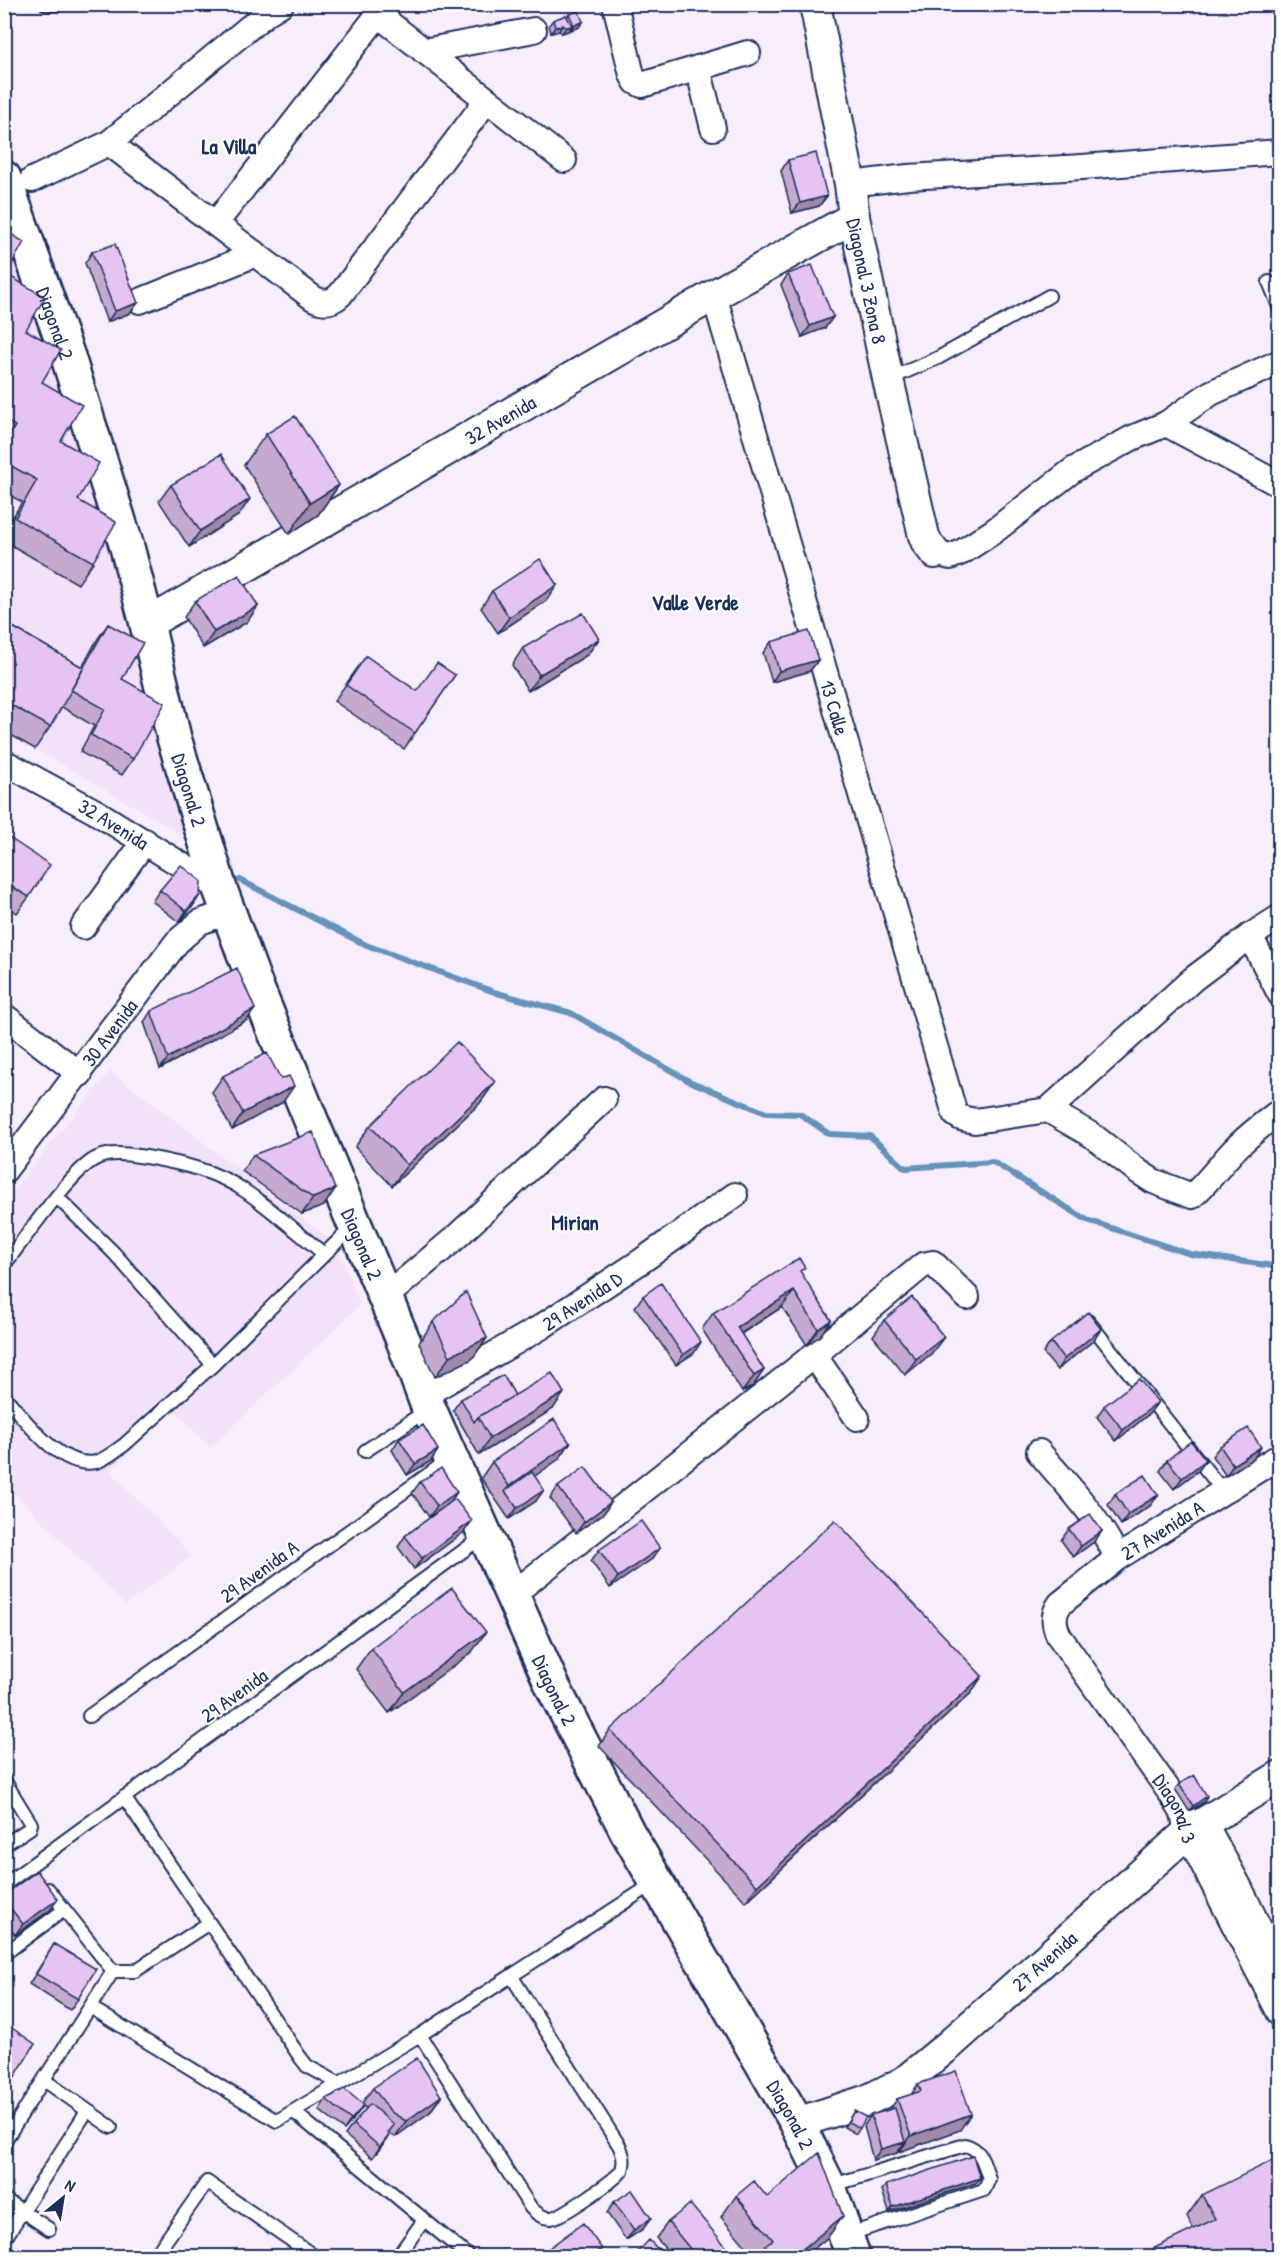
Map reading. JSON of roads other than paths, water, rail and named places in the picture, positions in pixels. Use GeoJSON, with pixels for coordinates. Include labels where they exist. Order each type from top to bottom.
{"type":"FeatureCollection","features":[{"type":"Feature","properties":{"kind":"main road","name":"Diagonal 2"},"geometry":{"type":"LineString","coordinates":[[18,179],[68,357],[127,547],[174,738],[224,901],[354,1225],[426,1402],[554,1687],[628,1833],[797,2123],[829,2187],[849,2246]]}},
{"type":"Feature","properties":{"kind":"street"},"geometry":{"type":"LineString","coordinates":[[18,179],[109,143],[268,12],[281,4]]}},
{"type":"Feature","properties":{"kind":"street"},"geometry":{"type":"LineString","coordinates":[[615,4],[632,75],[636,82],[642,85],[748,53]]}},
{"type":"Feature","properties":{"kind":"street","name":"Diagonal 3 Zona 8"},"geometry":{"type":"LineString","coordinates":[[815,4],[850,184],[854,217],[888,380],[924,536],[935,553]]}},
{"type":"Feature","properties":{"kind":"street"},"geometry":{"type":"LineString","coordinates":[[216,223],[378,6],[390,24],[564,160]]}},
{"type":"Feature","properties":{"kind":"street"},"geometry":{"type":"LineString","coordinates":[[424,51],[534,30]]}},
{"type":"Feature","properties":{"kind":"street"},"geometry":{"type":"LineString","coordinates":[[698,68],[713,128]]}},
{"type":"Feature","properties":{"kind":"street"},"geometry":{"type":"LineString","coordinates":[[109,143],[319,301],[326,302],[336,298],[487,100]]}},
{"type":"Feature","properties":{"kind":"street"},"geometry":{"type":"LineString","coordinates":[[850,184],[908,177],[1280,152]]}},
{"type":"Feature","properties":{"kind":"street","name":"32 Avenida"},"geometry":{"type":"LineString","coordinates":[[147,624],[714,295],[854,217]]}},
{"type":"Feature","properties":{"kind":"street"},"geometry":{"type":"LineString","coordinates":[[140,301],[256,254]]}},
{"type":"Feature","properties":{"kind":"street","name":"13 Calle"},"geometry":{"type":"LineString","coordinates":[[714,295],[952,1108],[955,1114],[962,1118],[975,1121],[1048,1110]]}},
{"type":"Feature","properties":{"kind":"street"},"geometry":{"type":"LineString","coordinates":[[935,553],[950,556],[962,552],[994,531],[1073,470],[1132,438],[1166,424],[1211,393],[1280,362]]}},
{"type":"Feature","properties":{"kind":"street"},"geometry":{"type":"LineString","coordinates":[[1166,424],[1280,485]]}},
{"type":"Feature","properties":{"kind":"street","name":"32 Avenida"},"geometry":{"type":"LineString","coordinates":[[4,762],[144,841],[224,901]]}},
{"type":"Feature","properties":{"kind":"street"},"geometry":{"type":"LineString","coordinates":[[83,927],[144,841]]}},
{"type":"Feature","properties":{"kind":"street","name":"30 Avenida"},"geometry":{"type":"LineString","coordinates":[[4,1171],[80,1074],[177,942],[224,901]]}},
{"type":"Feature","properties":{"kind":"street"},"geometry":{"type":"LineString","coordinates":[[1280,917],[1250,936],[1193,979],[1048,1110],[1093,1136],[1153,1181],[1192,1196],[1255,1130],[1280,1112]]}},
{"type":"Feature","properties":{"kind":"street"},"geometry":{"type":"LineString","coordinates":[[1250,936],[1280,994]]}},
{"type":"Feature","properties":{"kind":"street"},"geometry":{"type":"LineString","coordinates":[[4,1016],[80,1074]]}},
{"type":"Feature","properties":{"kind":"street"},"geometry":{"type":"LineString","coordinates":[[384,1298],[454,1239],[604,1099]]}},
{"type":"Feature","properties":{"kind":"street","name":"29 Avenida D"},"geometry":{"type":"LineString","coordinates":[[426,1402],[640,1262],[735,1195]]}},
{"type":"Feature","properties":{"kind":"street"},"geometry":{"type":"LineString","coordinates":[[513,1594],[814,1355],[922,1265],[930,1263],[935,1265],[967,1297]]}},
{"type":"Feature","properties":{"kind":"street"},"geometry":{"type":"LineString","coordinates":[[814,1355],[857,1418]]}},
{"type":"Feature","properties":{"kind":"street"},"geometry":{"type":"LineString","coordinates":[[1039,1452],[1088,1510],[1111,1544],[1117,1558]]}},
{"type":"Feature","properties":{"kind":"street","name":"27 Avenida A"},"geometry":{"type":"LineString","coordinates":[[1055,1614],[1059,1604],[1117,1558],[1280,1456]]}},
{"type":"Feature","properties":{"kind":"street","name":"Diagonal 3"},"geometry":{"type":"LineString","coordinates":[[1055,1614],[1055,1628],[1059,1636],[1183,1813],[1196,1827],[1240,1888],[1280,1971]]}},
{"type":"Feature","properties":{"kind":"street","name":"27 Avenida"},"geometry":{"type":"LineString","coordinates":[[797,2123],[868,2100],[904,2082],[948,2046],[1196,1827],[1280,1776]]}},
{"type":"Feature","properties":{"kind":"street","name":"Diagonal 3"},"geometry":{"type":"LineString","coordinates":[[1196,1827],[1280,2014]]}},
{"type":"Feature","properties":{"kind":"lane"},"geometry":{"type":"LineString","coordinates":[[46,4],[58,4]]}},
{"type":"Feature","properties":{"kind":"lane"},"geometry":{"type":"LineString","coordinates":[[1269,282],[1280,309]]}},
{"type":"Feature","properties":{"kind":"lane"},"geometry":{"type":"LineString","coordinates":[[888,380],[938,358],[1049,296]]}},
{"type":"Feature","properties":{"kind":"lane"},"geometry":{"type":"LineString","coordinates":[[4,1265],[57,1197],[86,1165],[97,1158],[113,1154],[171,1162],[200,1170],[244,1190],[324,1254]]}},
{"type":"Feature","properties":{"kind":"lane"},"geometry":{"type":"LineString","coordinates":[[57,1197],[114,1253],[213,1365]]}},
{"type":"Feature","properties":{"kind":"lane"},"geometry":{"type":"LineString","coordinates":[[4,1396],[50,1446],[64,1456],[81,1462],[96,1462],[109,1456],[213,1365],[354,1225]]}},
{"type":"Feature","properties":{"kind":"lane"},"geometry":{"type":"LineString","coordinates":[[1086,1318],[1223,1491]]}},
{"type":"Feature","properties":{"kind":"lane"},"geometry":{"type":"LineString","coordinates":[[365,1451],[426,1402]]}},
{"type":"Feature","properties":{"kind":"lane","name":"29 Avenida A"},"geometry":{"type":"LineString","coordinates":[[89,1716],[451,1458]]}},
{"type":"Feature","properties":{"kind":"lane","name":"29 Avenida"},"geometry":{"type":"LineString","coordinates":[[4,1885],[486,1534]]}},
{"type":"Feature","properties":{"kind":"lane"},"geometry":{"type":"LineString","coordinates":[[4,1845],[30,1828],[31,1824],[5,1781]]}},
{"type":"Feature","properties":{"kind":"lane"},"geometry":{"type":"LineString","coordinates":[[124,1797],[300,2057],[307,2066],[340,2084]]}},
{"type":"Feature","properties":{"kind":"lane"},"geometry":{"type":"LineString","coordinates":[[31,1866],[63,1910],[113,1971]]}},
{"type":"Feature","properties":{"kind":"lane"},"geometry":{"type":"LineString","coordinates":[[90,2007],[277,2121],[512,1977],[657,1881]]}},
{"type":"Feature","properties":{"kind":"lane"},"geometry":{"type":"LineString","coordinates":[[4,1954],[63,1910]]}},
{"type":"Feature","properties":{"kind":"lane"},"geometry":{"type":"LineString","coordinates":[[113,1971],[135,1971],[209,1923]]}},
{"type":"Feature","properties":{"kind":"lane"},"geometry":{"type":"LineString","coordinates":[[4,2142],[113,1971]]}},
{"type":"Feature","properties":{"kind":"lane"},"geometry":{"type":"LineString","coordinates":[[420,2035],[531,2208],[544,2217],[558,2216],[617,2176],[624,2164],[624,2156],[620,2146],[512,1977]]}},
{"type":"Feature","properties":{"kind":"lane"},"geometry":{"type":"LineString","coordinates":[[44,2080],[111,2127]]}},
{"type":"Feature","properties":{"kind":"lane"},"geometry":{"type":"LineString","coordinates":[[4,2240],[87,2111]]}},
{"type":"Feature","properties":{"kind":"lane"},"geometry":{"type":"LineString","coordinates":[[294,2112],[468,2256]]}},
{"type":"Feature","properties":{"kind":"lane"},"geometry":{"type":"LineString","coordinates":[[829,2187],[965,2145],[972,2146],[981,2156],[989,2178],[984,2190],[849,2246]]}},
{"type":"Feature","properties":{"kind":"lane"},"geometry":{"type":"LineString","coordinates":[[155,2256],[207,2182],[314,2256]]}},
{"type":"Feature","properties":{"kind":"lane"},"geometry":{"type":"LineString","coordinates":[[4,2199],[49,2229]]}},
{"type":"Feature","properties":{"kind":"lane"},"geometry":{"type":"LineString","coordinates":[[398,2256],[424,2220]]}},
{"type":"Feature","properties":{"kind":"waterway"},"geometry":{"type":"LineString","coordinates":[[240,880],[366,945],[497,993],[571,1013],[689,1081],[766,1113],[800,1114],[829,1134],[870,1136],[905,1168],[993,1162],[1087,1220],[1190,1254],[1280,1267]]}},
{"type":"Feature","properties":{"kind":"district","name":"La Villa"},"geometry":{"type":"Point","coordinates":[229,146]}},
{"type":"Feature","properties":{"kind":"district","name":"Valle Verde"},"geometry":{"type":"Point","coordinates":[695,602]}},
{"type":"Feature","properties":{"kind":"district","name":"Mirian"},"geometry":{"type":"Point","coordinates":[575,1222]}}]}
